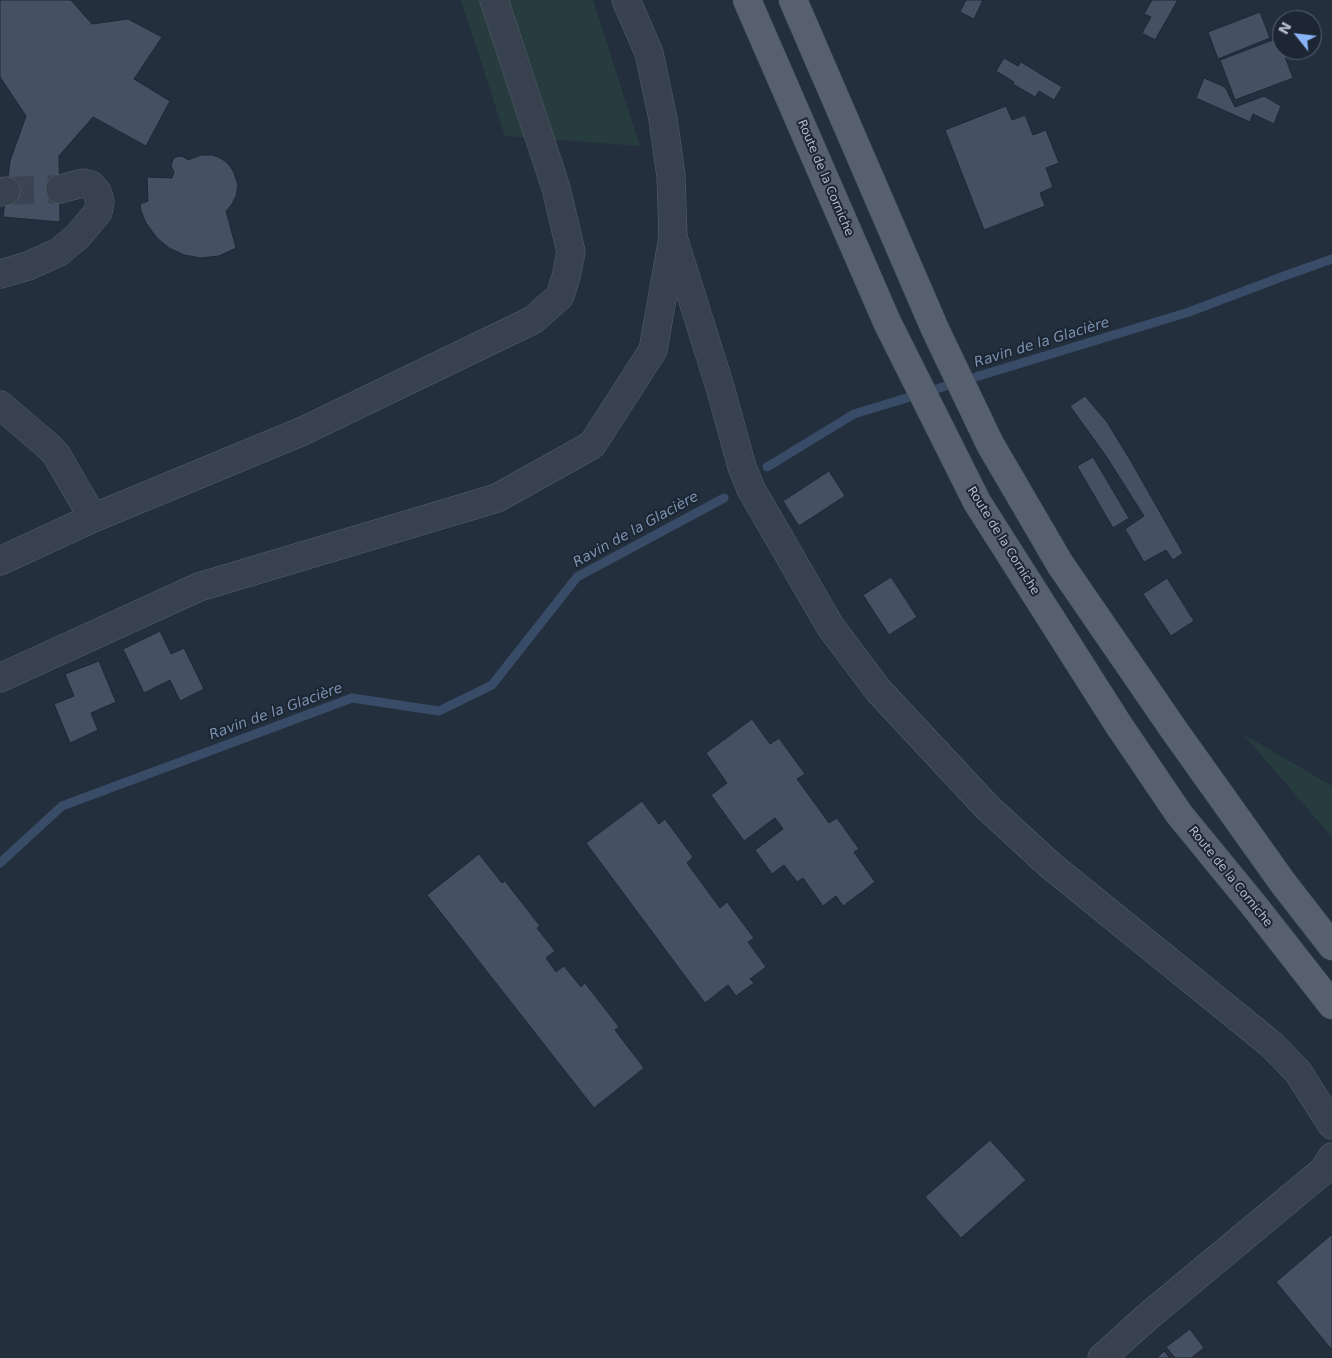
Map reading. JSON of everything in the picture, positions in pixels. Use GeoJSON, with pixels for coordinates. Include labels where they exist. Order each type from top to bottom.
{"type":"FeatureCollection","features":[{"type":"Feature","properties":{"kind":"main road","name":"Route de la Corniche"},"geometry":{"type":"LineString","coordinates":[[747,0],[887,322],[977,502],[1118,724],[1179,814],[1332,1005]]}},
{"type":"Feature","properties":{"kind":"main road"},"geometry":{"type":"LineString","coordinates":[[793,0],[935,329],[990,444],[1060,564],[1174,730],[1283,882],[1332,946]]}},
{"type":"Feature","properties":{"kind":"street"},"geometry":{"type":"LineString","coordinates":[[0,561],[94,518],[303,431],[533,320],[560,296],[571,252],[569,243],[556,188],[494,0]]}},
{"type":"Feature","properties":{"kind":"street"},"geometry":{"type":"LineString","coordinates":[[0,678],[199,587],[497,498],[592,445],[653,350],[673,237],[671,176],[663,120],[649,53],[626,0]]}},
{"type":"Feature","properties":{"kind":"street"},"geometry":{"type":"LineString","coordinates":[[0,274],[28,266],[59,252],[78,236],[98,212],[100,202],[97,192],[91,185],[83,183],[60,189]]}},
{"type":"Feature","properties":{"kind":"street"},"geometry":{"type":"LineString","coordinates":[[673,237],[720,387],[742,467],[751,489],[830,626],[878,690],[987,807],[1050,865],[1272,1044],[1298,1072],[1332,1125]]}},
{"type":"Feature","properties":{"kind":"street"},"geometry":{"type":"LineString","coordinates":[[0,405],[56,454],[94,518]]}},
{"type":"Feature","properties":{"kind":"street"},"geometry":{"type":"LineString","coordinates":[[1102,1358],[1146,1318],[1323,1171],[1332,1157]]}},
{"type":"Feature","properties":{"kind":"green space"},"geometry":{"type":"Polygon","coordinates":[[[461,0],[593,0],[640,146],[505,136],[461,0]]]}},
{"type":"Feature","properties":{"kind":"green space"},"geometry":{"type":"Polygon","coordinates":[[[1243,734],[1332,786],[1332,837],[1243,734]]]}},
{"type":"Feature","properties":{"kind":"building"},"geometry":{"type":"Polygon","coordinates":[[[0,0],[71,0],[92,24],[128,19],[162,37],[134,79],[170,101],[146,146],[93,117],[59,156],[60,222],[3,217],[10,161],[26,116],[0,77],[0,0]]]}},
{"type":"Feature","properties":{"kind":"building"},"geometry":{"type":"Polygon","coordinates":[[[966,0],[983,0],[974,19],[960,12],[966,0]]]}},
{"type":"Feature","properties":{"kind":"building"},"geometry":{"type":"Polygon","coordinates":[[[1152,0],[1178,0],[1155,40],[1142,33],[1151,17],[1144,14],[1152,0]]]}},
{"type":"Feature","properties":{"kind":"building"},"geometry":{"type":"Polygon","coordinates":[[[1260,12],[1270,38],[1218,59],[1208,32],[1260,12]]]}},
{"type":"Feature","properties":{"kind":"building"},"geometry":{"type":"Polygon","coordinates":[[[1272,40],[1272,60],[1286,60],[1293,78],[1235,100],[1220,60],[1272,40]]]}},
{"type":"Feature","properties":{"kind":"building"},"geometry":{"type":"Polygon","coordinates":[[[1004,58],[1018,66],[1021,62],[1062,87],[1054,100],[1039,91],[1035,97],[996,71],[1004,58]]]}},
{"type":"Feature","properties":{"kind":"building"},"geometry":{"type":"Polygon","coordinates":[[[1204,78],[1225,87],[1235,107],[1264,96],[1281,106],[1274,124],[1253,114],[1250,122],[1196,98],[1204,78]]]}},
{"type":"Feature","properties":{"kind":"building"},"geometry":{"type":"Polygon","coordinates":[[[1006,106],[1012,120],[1025,115],[1033,135],[1046,130],[1059,163],[1046,168],[1053,187],[1040,193],[1045,206],[984,230],[945,130],[1006,106]]]}},
{"type":"Feature","properties":{"kind":"building"},"geometry":{"type":"Polygon","coordinates":[[[201,155],[212,155],[225,161],[234,173],[238,185],[236,196],[226,211],[236,248],[219,256],[201,258],[184,255],[169,248],[157,238],[146,223],[140,204],[148,201],[147,177],[172,178],[174,172],[171,166],[173,159],[178,156],[188,160],[201,155]]]}},
{"type":"Feature","properties":{"kind":"building"},"geometry":{"type":"Polygon","coordinates":[[[1085,396],[1107,422],[1183,553],[1173,560],[1166,550],[1144,562],[1125,529],[1144,516],[1106,456],[1070,406],[1085,396]]]}},
{"type":"Feature","properties":{"kind":"building"},"geometry":{"type":"Polygon","coordinates":[[[1093,457],[1129,518],[1113,528],[1077,466],[1093,457]]]}},
{"type":"Feature","properties":{"kind":"building"},"geometry":{"type":"Polygon","coordinates":[[[829,471],[845,496],[799,526],[783,501],[829,471]]]}},
{"type":"Feature","properties":{"kind":"building"},"geometry":{"type":"Polygon","coordinates":[[[891,577],[917,617],[889,635],[863,595],[891,577]]]}},
{"type":"Feature","properties":{"kind":"building"},"geometry":{"type":"Polygon","coordinates":[[[1167,578],[1194,621],[1171,636],[1143,594],[1167,578]]]}},
{"type":"Feature","properties":{"kind":"building"},"geometry":{"type":"Polygon","coordinates":[[[160,631],[171,654],[184,648],[204,689],[180,701],[170,680],[144,693],[123,649],[160,631]]]}},
{"type":"Feature","properties":{"kind":"building"},"geometry":{"type":"Polygon","coordinates":[[[99,661],[116,702],[91,713],[98,730],[70,743],[54,704],[74,696],[65,674],[99,661]]]}},
{"type":"Feature","properties":{"kind":"building"},"geometry":{"type":"Polygon","coordinates":[[[752,719],[770,744],[779,738],[805,774],[797,779],[829,823],[837,818],[859,849],[854,852],[875,882],[843,906],[836,896],[823,906],[803,878],[797,882],[784,865],[772,874],[755,850],[783,829],[775,818],[744,841],[711,795],[727,783],[706,753],[752,719]]]}},
{"type":"Feature","properties":{"kind":"building"},"geometry":{"type":"Polygon","coordinates":[[[642,801],[659,824],[665,819],[693,857],[687,863],[720,908],[727,902],[754,938],[748,942],[766,967],[750,979],[754,983],[736,996],[728,985],[705,1003],[586,843],[642,801]]]}},
{"type":"Feature","properties":{"kind":"building"},"geometry":{"type":"Polygon","coordinates":[[[479,854],[502,883],[505,881],[540,926],[537,928],[555,951],[546,958],[556,972],[564,966],[581,987],[585,983],[619,1027],[615,1030],[644,1068],[594,1108],[427,895],[479,854]]]}},
{"type":"Feature","properties":{"kind":"building"},"geometry":{"type":"Polygon","coordinates":[[[990,1140],[1026,1180],[961,1238],[925,1197],[990,1140]]]}},
{"type":"Feature","properties":{"kind":"building"},"geometry":{"type":"Polygon","coordinates":[[[1332,1235],[1332,1350],[1276,1282],[1332,1235]]]}},
{"type":"Feature","properties":{"kind":"building"},"geometry":{"type":"Polygon","coordinates":[[[1190,1329],[1204,1348],[1191,1358],[1175,1358],[1166,1347],[1190,1329]]]}},
{"type":"Feature","properties":{"kind":"building"},"geometry":{"type":"Polygon","coordinates":[[[1164,1351],[1170,1358],[1157,1358],[1164,1351]]]}},
{"type":"Feature","properties":{"kind":"waterway","name":"Ravin de la Glacière"},"geometry":{"type":"LineString","coordinates":[[767,467],[854,414],[1189,312],[1332,259]]}},
{"type":"Feature","properties":{"kind":"waterway","name":"Ravin de la Glacière"},"geometry":{"type":"LineString","coordinates":[[0,863],[62,806],[352,698],[439,711],[492,685],[577,577],[724,498]]}},
{"type":"Feature","properties":{"kind":"tunnel"},"geometry":{"type":"LineString","coordinates":[[6,191],[60,189]]}}]}
